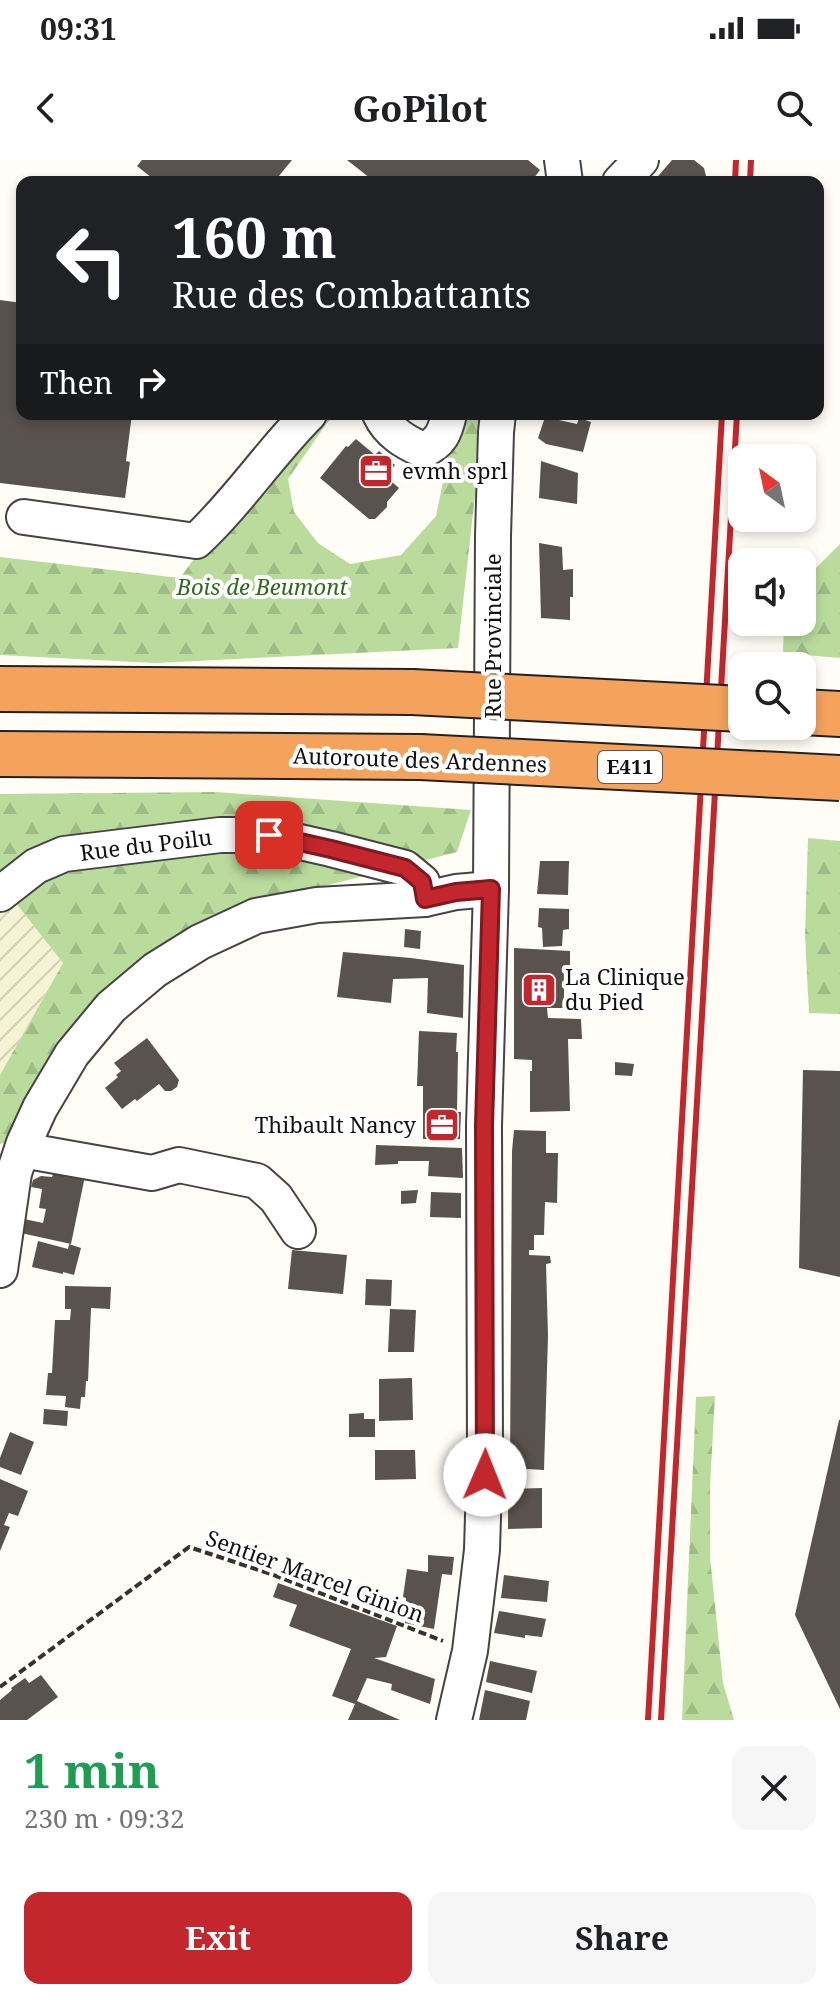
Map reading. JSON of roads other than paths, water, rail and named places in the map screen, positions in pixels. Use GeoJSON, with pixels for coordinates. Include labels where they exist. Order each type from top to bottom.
{"type":"FeatureCollection","features":[{"type":"Feature","properties":{"kind":"highway"},"geometry":{"type":"LineString","coordinates":[[0,689],[412,692],[728,708]]}},
{"type":"Feature","properties":{"kind":"highway"},"geometry":{"type":"LineString","coordinates":[[816,713],[840,714]]}},
{"type":"Feature","properties":{"kind":"highway","name":"Autoroute des Ardennes"},"geometry":{"type":"LineString","coordinates":[[0,754],[420,757],[840,778]]}},
{"type":"Feature","properties":{"kind":"street"},"geometry":{"type":"LineString","coordinates":[[626,176],[641,160]]}},
{"type":"Feature","properties":{"kind":"street"},"geometry":{"type":"LineString","coordinates":[[24,517],[196,541],[222,517],[252,477],[303,420]]}},
{"type":"Feature","properties":{"kind":"street"},"geometry":{"type":"LineString","coordinates":[[383,420],[394,434],[423,450],[434,445],[442,436],[447,420]]}},
{"type":"Feature","properties":{"kind":"street","name":"Rue Provinciale"},"geometry":{"type":"LineString","coordinates":[[454,1720],[470,1651],[482,1550],[485,1449],[484,1125],[491,889],[493,536],[497,420]]}},
{"type":"Feature","properties":{"kind":"street","name":"Rue du Poilu"},"geometry":{"type":"LineString","coordinates":[[0,894],[36,866],[64,854],[220,835],[269,835],[405,868],[422,882],[425,899]]}},
{"type":"Feature","properties":{"kind":"street"},"geometry":{"type":"LineString","coordinates":[[0,1270],[12,1165],[40,1108],[72,1054],[111,1007],[155,970],[200,942],[256,916],[317,905],[425,899],[491,889]]}},
{"type":"Feature","properties":{"kind":"street"},"geometry":{"type":"LineString","coordinates":[[12,1165],[152,1173],[179,1165],[257,1181],[276,1198],[298,1231]]}},
{"type":"Feature","properties":{"kind":"railway"},"geometry":{"type":"LineString","coordinates":[[735,176],[736,160]]}},
{"type":"Feature","properties":{"kind":"railway"},"geometry":{"type":"LineString","coordinates":[[750,176],[751,160]]}},
{"type":"Feature","properties":{"kind":"railway"},"geometry":{"type":"LineString","coordinates":[[648,1720],[722,420]]}},
{"type":"Feature","properties":{"kind":"railway"},"geometry":{"type":"LineString","coordinates":[[661,1720],[737,420]]}},
{"type":"Feature","properties":{"kind":"place","name":"evmh sprl"},"geometry":{"type":"Point","coordinates":[376,471]}},
{"type":"Feature","properties":{"kind":"place","name":"La Clinique du Pied"},"geometry":{"type":"Point","coordinates":[539,990]}},
{"type":"Feature","properties":{"kind":"place","name":"Thibault Nancy"},"geometry":{"type":"Point","coordinates":[442,1125]}},
{"type":"Feature","properties":{"kind":"park label","name":"Bois de Beumont"},"geometry":{"type":"Point","coordinates":[262,587]}}]}
